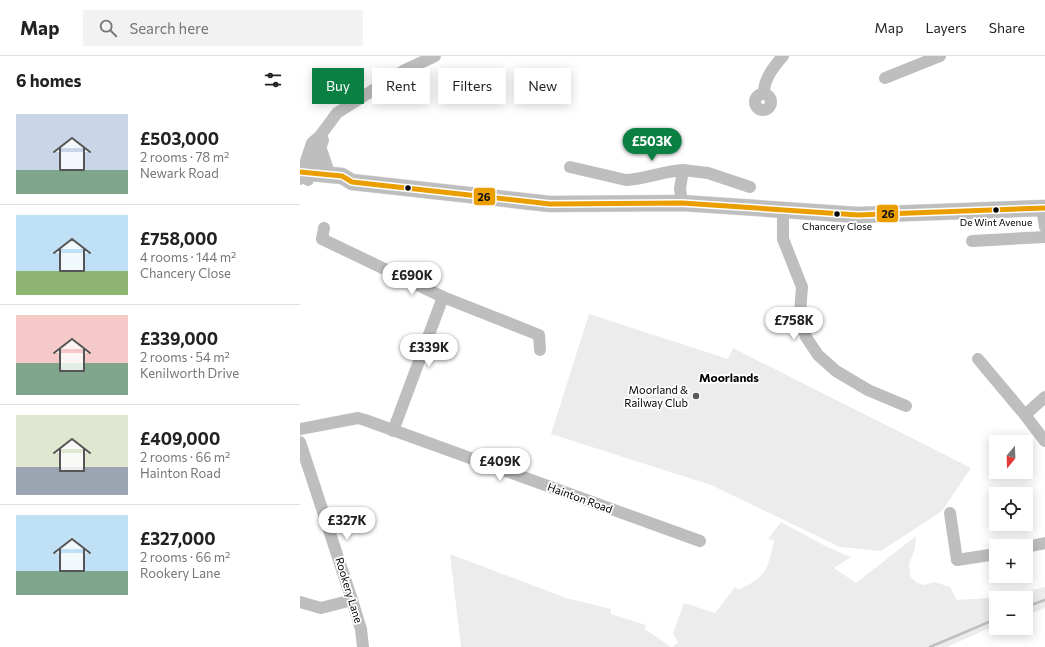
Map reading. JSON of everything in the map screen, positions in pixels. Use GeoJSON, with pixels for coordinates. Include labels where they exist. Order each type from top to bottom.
{"type":"FeatureCollection","features":[{"type":"Feature","properties":{"kind":"main road"},"geometry":{"type":"LineString","coordinates":[[320,153],[327,174]]}},
{"type":"Feature","properties":{"kind":"main road"},"geometry":{"type":"LineString","coordinates":[[303,176],[327,174],[342,176],[352,182]]}},
{"type":"Feature","properties":{"kind":"main road"},"geometry":{"type":"LineString","coordinates":[[303,176],[340,184],[352,182],[512,201],[550,204],[682,203],[858,215],[1044,208]]}},
{"type":"Feature","properties":{"kind":"street"},"geometry":{"type":"LineString","coordinates":[[303,176],[312,143],[320,136],[337,113],[402,71],[435,56]]}},
{"type":"Feature","properties":{"kind":"street"},"geometry":{"type":"LineString","coordinates":[[764,94],[766,81],[783,56]]}},
{"type":"Feature","properties":{"kind":"street"},"geometry":{"type":"LineString","coordinates":[[885,78],[940,56]]}},
{"type":"Feature","properties":{"kind":"street"},"geometry":{"type":"LineString","coordinates":[[303,176],[320,153],[323,140],[320,136]]}},
{"type":"Feature","properties":{"kind":"street"},"geometry":{"type":"LineString","coordinates":[[570,167],[626,180],[683,170],[708,173],[750,187]]}},
{"type":"Feature","properties":{"kind":"street"},"geometry":{"type":"LineString","coordinates":[[682,203],[680,189],[683,170]]}},
{"type":"Feature","properties":{"kind":"street"},"geometry":{"type":"LineString","coordinates":[[1044,208],[1045,227]]}},
{"type":"Feature","properties":{"kind":"street"},"geometry":{"type":"LineString","coordinates":[[783,210],[783,239],[802,287],[800,312],[806,337],[818,355],[836,371],[868,390],[906,406]]}},
{"type":"Feature","properties":{"kind":"street"},"geometry":{"type":"LineString","coordinates":[[324,228],[322,239],[443,297],[539,335],[540,350]]}},
{"type":"Feature","properties":{"kind":"street"},"geometry":{"type":"LineString","coordinates":[[972,241],[1045,237]]}},
{"type":"Feature","properties":{"kind":"street"},"geometry":{"type":"LineString","coordinates":[[393,431],[443,297]]}},
{"type":"Feature","properties":{"kind":"street"},"geometry":{"type":"LineString","coordinates":[[978,359],[1045,441]]}},
{"type":"Feature","properties":{"kind":"street"},"geometry":{"type":"LineString","coordinates":[[1025,415],[1045,397]]}},
{"type":"Feature","properties":{"kind":"street","name":"Hainton Road"},"geometry":{"type":"LineString","coordinates":[[300,429],[358,418],[700,541]]}},
{"type":"Feature","properties":{"kind":"street","name":"Rookery Lane"},"geometry":{"type":"LineString","coordinates":[[300,442],[361,629],[363,647]]}},
{"type":"Feature","properties":{"kind":"street"},"geometry":{"type":"LineString","coordinates":[[950,513],[957,560],[989,555]]}},
{"type":"Feature","properties":{"kind":"street"},"geometry":{"type":"LineString","coordinates":[[1033,546],[1045,543]]}},
{"type":"Feature","properties":{"kind":"street"},"geometry":{"type":"LineString","coordinates":[[300,602],[321,608],[352,600]]}},
{"type":"Feature","properties":{"kind":"shaded area","name":"Moorland & Railway Club"},"geometry":{"type":"Polygon","coordinates":[[[589,314],[728,359],[733,348],[971,468],[942,511],[881,551],[840,547],[711,485],[551,434],[589,314]]]}},
{"type":"Feature","properties":{"kind":"shaded area"},"geometry":{"type":"Polygon","coordinates":[[[781,522],[825,546],[851,557],[834,568],[856,583],[916,536],[915,549],[909,564],[910,576],[917,583],[923,585],[935,582],[950,587],[957,600],[989,598],[989,628],[947,647],[672,647],[678,643],[673,633],[684,603],[715,613],[735,587],[738,590],[748,585],[755,581],[765,571],[768,565],[774,540],[768,539],[781,522]]]}},
{"type":"Feature","properties":{"kind":"shaded area"},"geometry":{"type":"Polygon","coordinates":[[[450,554],[566,598],[611,609],[611,614],[646,625],[645,629],[671,647],[461,647],[450,554]]]}},
{"type":"Feature","properties":{"kind":"shaded area"},"geometry":{"type":"Polygon","coordinates":[[[1045,587],[1045,608],[1033,612],[1033,591],[1029,591],[1045,587]]]}},
{"type":"Feature","properties":{"kind":"waterway"},"geometry":{"type":"LineString","coordinates":[[1033,604],[1045,600]]}},
{"type":"Feature","properties":{"kind":"waterway"},"geometry":{"type":"LineString","coordinates":[[930,647],[989,622]]}},
{"type":"Feature","properties":{"kind":"transit line","name":"26"},"geometry":{"type":"LineString","coordinates":[[300,172],[342,176],[352,182],[550,204],[682,203],[858,215],[1045,208]]}},
{"type":"Feature","properties":{"kind":"place","name":"De Wint Avenue"},"geometry":{"type":"Point","coordinates":[996,210]}},
{"type":"Feature","properties":{"kind":"place","name":"Chancery Close"},"geometry":{"type":"Point","coordinates":[837,214]}},
{"type":"Feature","properties":{"kind":"place","name":"Moorland & Railway Club"},"geometry":{"type":"Point","coordinates":[696,396]}},
{"type":"Feature","properties":{"kind":"district","name":"Moorlands"},"geometry":{"type":"Point","coordinates":[729,378]}}]}
